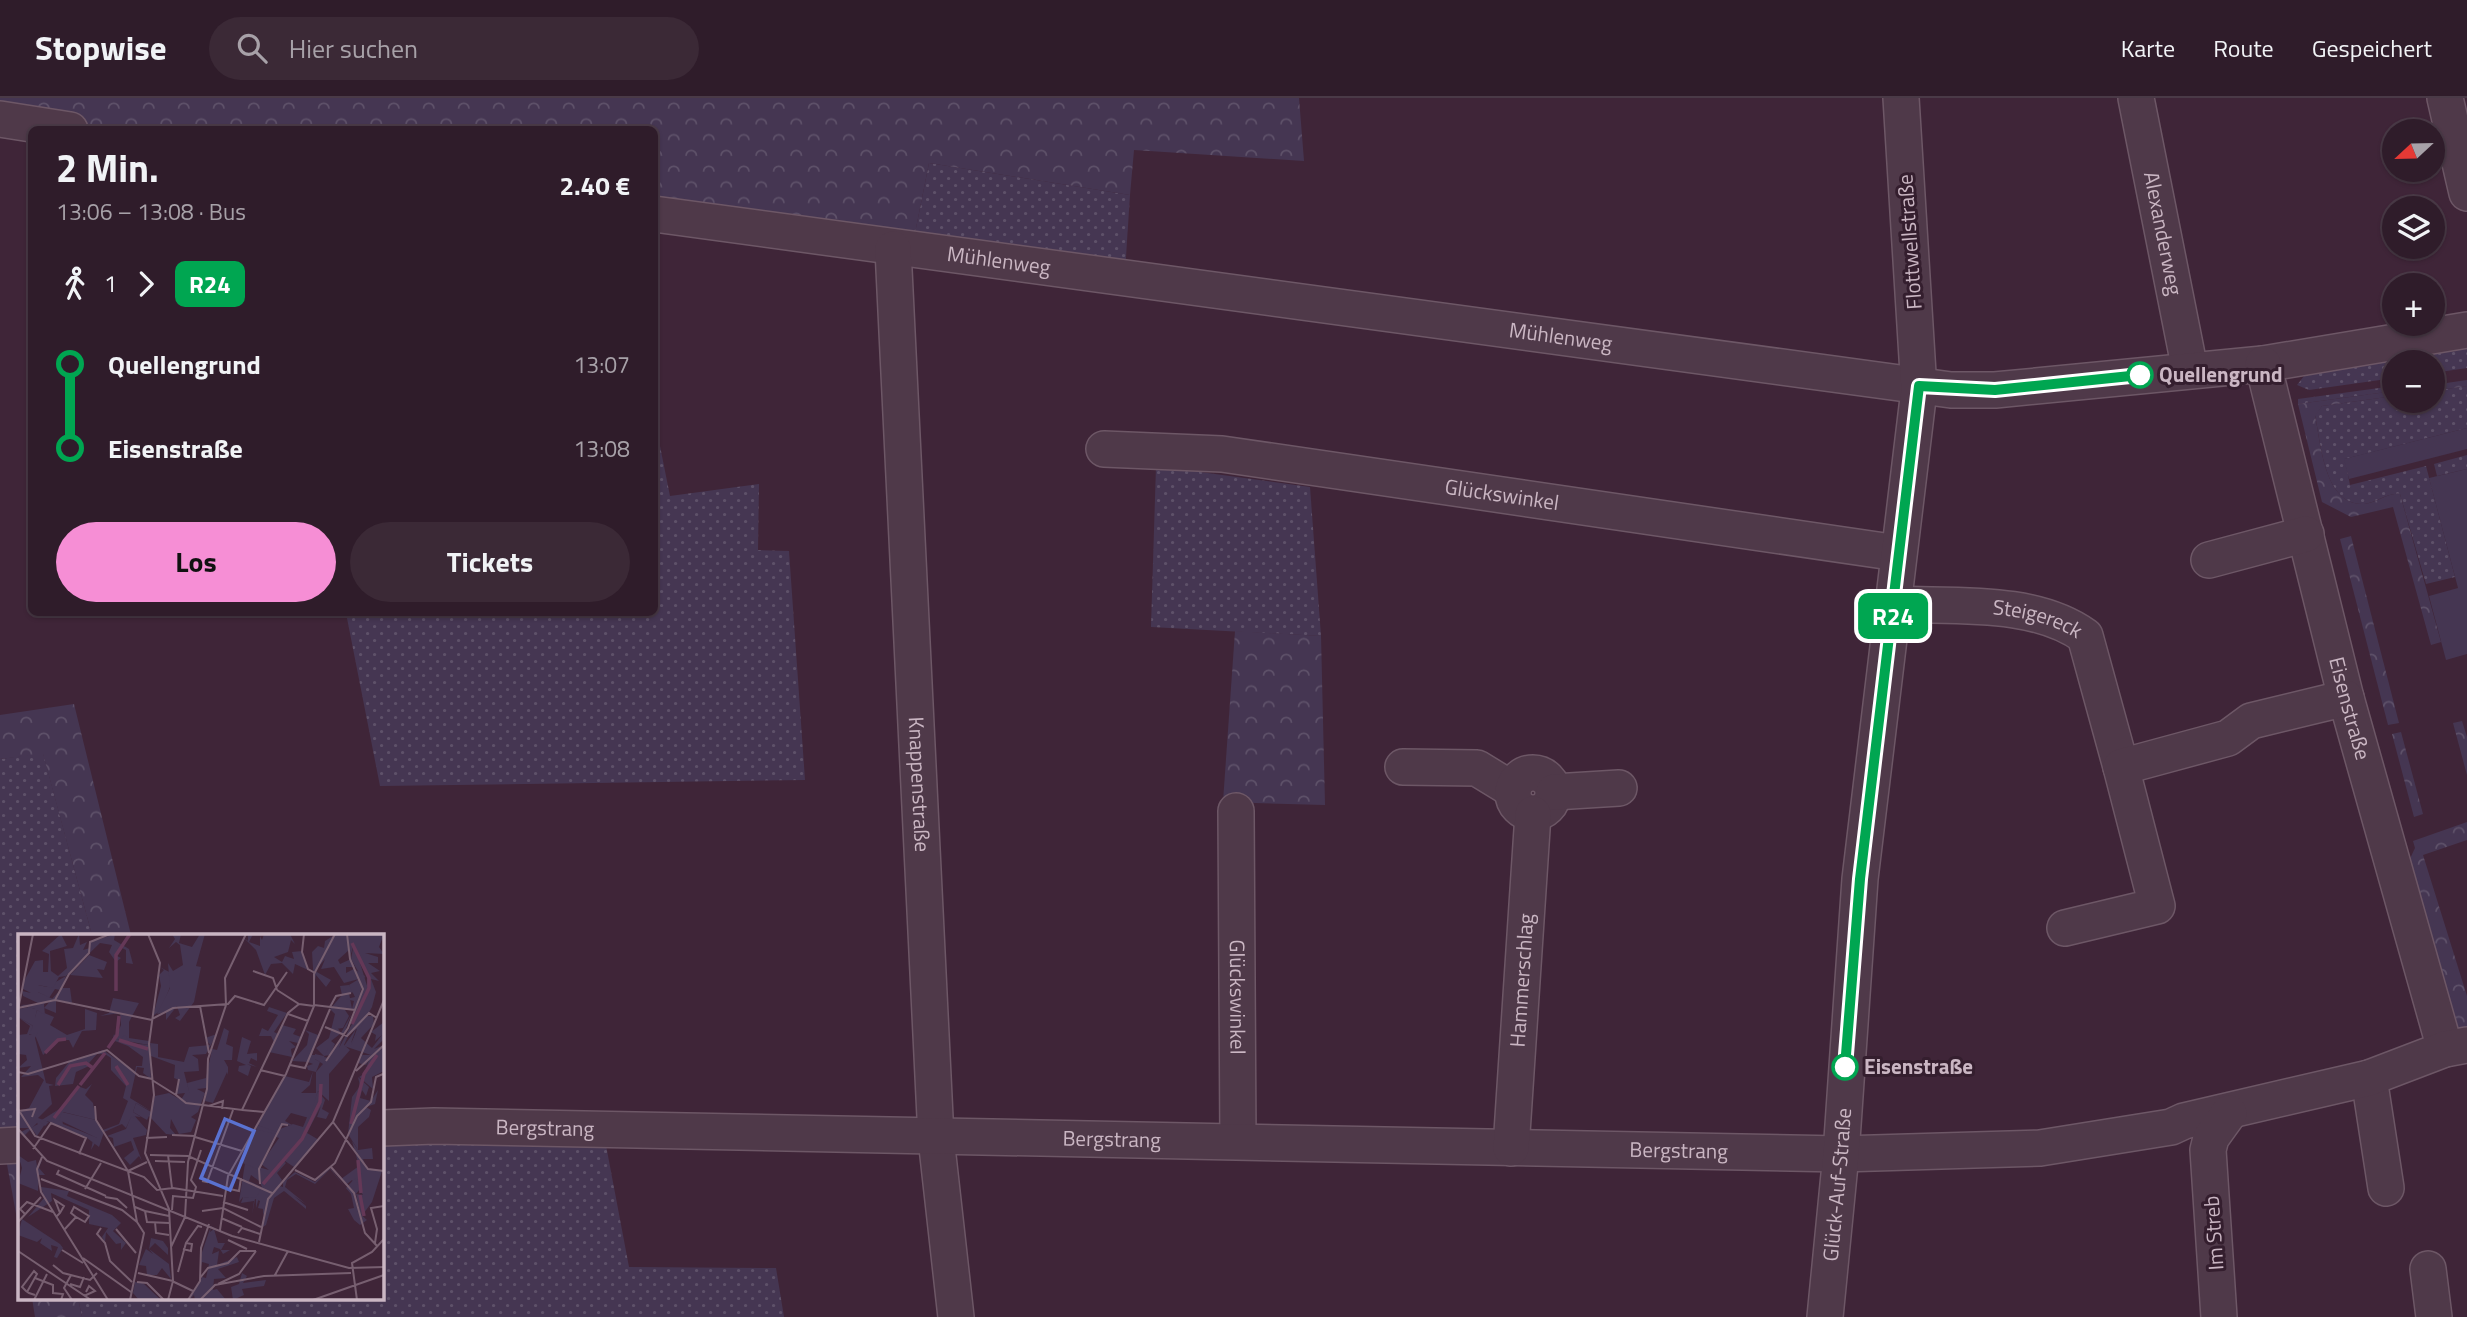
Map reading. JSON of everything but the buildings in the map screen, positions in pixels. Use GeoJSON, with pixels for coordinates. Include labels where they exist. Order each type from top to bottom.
{"type":"FeatureCollection","features":[{"type":"Feature","properties":{"kind":"street","name":"Flottwellstraße"},"geometry":{"type":"LineString","coordinates":[[1901,98],[1919,386]]}},
{"type":"Feature","properties":{"kind":"street","name":"Alexanderweg"},"geometry":{"type":"LineString","coordinates":[[2136,98],[2190,370]]}},
{"type":"Feature","properties":{"kind":"street"},"geometry":{"type":"LineString","coordinates":[[2445,98],[2467,193]]}},
{"type":"Feature","properties":{"kind":"street"},"geometry":{"type":"LineString","coordinates":[[0,119],[45,126]]}},
{"type":"Feature","properties":{"kind":"street","name":"Mühlenweg"},"geometry":{"type":"LineString","coordinates":[[658,215],[893,249],[1919,386],[1995,390],[2263,364],[2467,330]]}},
{"type":"Feature","properties":{"kind":"street","name":"Knappenstraße"},"geometry":{"type":"LineString","coordinates":[[893,249],[936,1138],[956,1317]]}},
{"type":"Feature","properties":{"kind":"street","name":"Eisenstraße"},"geometry":{"type":"LineString","coordinates":[[1841,1154],[2040,1148],[2171,1127],[2184,1121],[2229,1113],[2370,1078],[2456,1047],[2346,698],[2263,364]]}},
{"type":"Feature","properties":{"kind":"street","name":"Glück-Auf-Straße"},"geometry":{"type":"LineString","coordinates":[[1825,1317],[1841,1154],[1860,879],[1919,386]]}},
{"type":"Feature","properties":{"kind":"street","name":"Glückswinkel"},"geometry":{"type":"LineString","coordinates":[[1104,449],[1222,454],[1898,553]]}},
{"type":"Feature","properties":{"kind":"street"},"geometry":{"type":"LineString","coordinates":[[2209,560],[2306,534]]}},
{"type":"Feature","properties":{"kind":"street","name":"Steigereck"},"geometry":{"type":"LineString","coordinates":[[1894,604],[2007,609],[2067,622],[2085,636],[2157,906],[2065,928]]}},
{"type":"Feature","properties":{"kind":"street"},"geometry":{"type":"LineString","coordinates":[[2121,767],[2228,737],[2251,721],[2346,698]]}},
{"type":"Feature","properties":{"kind":"street"},"geometry":{"type":"LineString","coordinates":[[1403,767],[1477,768],[1533,799],[1619,788]]}},
{"type":"Feature","properties":{"kind":"street","name":"Hammerschlag"},"geometry":{"type":"LineString","coordinates":[[1511,1148],[1533,799]]}},
{"type":"Feature","properties":{"kind":"street","name":"Glückswinkel"},"geometry":{"type":"LineString","coordinates":[[1236,811],[1238,1141]]}},
{"type":"Feature","properties":{"kind":"street"},"geometry":{"type":"LineString","coordinates":[[2370,1078],[2386,1188]]}},
{"type":"Feature","properties":{"kind":"street"},"geometry":{"type":"LineString","coordinates":[[2208,1150],[2211,1138],[2229,1113]]}},
{"type":"Feature","properties":{"kind":"street","name":"Bergstrang"},"geometry":{"type":"LineString","coordinates":[[383,1128],[434,1126],[1841,1154]]}},
{"type":"Feature","properties":{"kind":"street"},"geometry":{"type":"LineString","coordinates":[[2171,1127],[2198,1140],[2208,1150]]}},
{"type":"Feature","properties":{"kind":"street"},"geometry":{"type":"LineString","coordinates":[[0,1146],[18,1145]]}},
{"type":"Feature","properties":{"kind":"street","name":"Im Streb"},"geometry":{"type":"LineString","coordinates":[[2208,1150],[2219,1317]]}},
{"type":"Feature","properties":{"kind":"street"},"geometry":{"type":"LineString","coordinates":[[2428,1269],[2434,1317]]}},
{"type":"Feature","properties":{"kind":"green space"},"geometry":{"type":"Polygon","coordinates":[[[0,98],[1299,98],[1304,161],[1134,150],[1130,195],[929,163],[913,243],[658,206],[658,126],[99,126],[0,111],[0,98]]]}},
{"type":"Feature","properties":{"kind":"green space"},"geometry":{"type":"Polygon","coordinates":[[[929,163],[1130,195],[1125,272],[913,243],[929,163]]]}},
{"type":"Feature","properties":{"kind":"green space"},"geometry":{"type":"Polygon","coordinates":[[[2467,342],[2467,368],[2445,371],[2445,350],[2415,350],[2467,342]]]}},
{"type":"Feature","properties":{"kind":"green space"},"geometry":{"type":"Polygon","coordinates":[[[2382,355],[2382,380],[2309,390],[2297,385],[2312,366],[2382,355]]]}},
{"type":"Feature","properties":{"kind":"green space"},"geometry":{"type":"Polygon","coordinates":[[[2467,380],[2467,386],[2445,389],[2445,383],[2467,380]]]}},
{"type":"Feature","properties":{"kind":"green space"},"geometry":{"type":"Polygon","coordinates":[[[2467,386],[2467,428],[2345,459],[2350,485],[2426,466],[2455,577],[2426,584],[2400,494],[2364,504],[2351,502],[2340,495],[2327,471],[2315,415],[2322,406],[2382,398],[2382,413],[2445,413],[2445,389],[2467,386]]]}},
{"type":"Feature","properties":{"kind":"green space"},"geometry":{"type":"Polygon","coordinates":[[[2382,388],[2382,393],[2298,404],[2298,399],[2382,388]]]}},
{"type":"Feature","properties":{"kind":"green space"},"geometry":{"type":"Polygon","coordinates":[[[2382,393],[2382,398],[2322,406],[2315,416],[2323,456],[2332,484],[2340,495],[2351,502],[2364,504],[2400,494],[2441,642],[2431,645],[2393,507],[2351,517],[2322,502],[2298,404],[2382,393]]]}},
{"type":"Feature","properties":{"kind":"green space"},"geometry":{"type":"Polygon","coordinates":[[[2467,428],[2467,449],[2349,479],[2344,459],[2467,428]]]}},
{"type":"Feature","properties":{"kind":"green space"},"geometry":{"type":"Polygon","coordinates":[[[658,436],[670,496],[759,484],[758,550],[789,551],[805,780],[380,786],[347,616],[658,616],[658,436]]]}},
{"type":"Feature","properties":{"kind":"green space"},"geometry":{"type":"Polygon","coordinates":[[[2467,455],[2467,469],[2437,476],[2434,464],[2467,455]]]}},
{"type":"Feature","properties":{"kind":"green space"},"geometry":{"type":"Polygon","coordinates":[[[1156,466],[1310,487],[1321,636],[1151,627],[1156,466]]]}},
{"type":"Feature","properties":{"kind":"green space"},"geometry":{"type":"Polygon","coordinates":[[[2467,469],[2467,654],[2446,660],[2429,596],[2458,588],[2429,478],[2467,469]]]}},
{"type":"Feature","properties":{"kind":"green space"},"geometry":{"type":"Polygon","coordinates":[[[2351,536],[2399,723],[2388,725],[2340,539],[2351,536]]]}},
{"type":"Feature","properties":{"kind":"green space"},"geometry":{"type":"Polygon","coordinates":[[[1235,631],[1321,636],[1325,805],[1223,802],[1235,631]]]}},
{"type":"Feature","properties":{"kind":"green space"},"geometry":{"type":"Polygon","coordinates":[[[74,704],[131,934],[92,934],[43,754],[0,759],[0,715],[74,704]]]}},
{"type":"Feature","properties":{"kind":"green space"},"geometry":{"type":"Polygon","coordinates":[[[2462,721],[2467,737],[2467,775],[2453,723],[2462,721]]]}},
{"type":"Feature","properties":{"kind":"green space"},"geometry":{"type":"Polygon","coordinates":[[[2401,732],[2423,814],[2414,817],[2392,734],[2401,732]]]}},
{"type":"Feature","properties":{"kind":"green space"},"geometry":{"type":"Polygon","coordinates":[[[43,753],[92,934],[18,934],[18,1134],[0,1135],[0,759],[43,753]]]}},
{"type":"Feature","properties":{"kind":"green space"},"geometry":{"type":"Polygon","coordinates":[[[2467,822],[2467,840],[2423,855],[2467,996],[2467,1033],[2456,1029],[2408,863],[2415,848],[2413,841],[2467,822]]]}},
{"type":"Feature","properties":{"kind":"green space"},"geometry":{"type":"Polygon","coordinates":[[[383,1138],[605,1140],[629,1267],[776,1268],[784,1317],[82,1317],[78,1300],[383,1300],[383,1138]]]}},
{"type":"Feature","properties":{"kind":"green space"},"geometry":{"type":"Polygon","coordinates":[[[18,1158],[18,1225],[6,1159],[18,1158]]]}},
{"type":"Feature","properties":{"kind":"green space"},"geometry":{"type":"Polygon","coordinates":[[[32,1300],[78,1300],[82,1317],[35,1317],[32,1300]]]}},
{"type":"Feature","properties":{"kind":"bus line","name":"R24"},"geometry":{"type":"LineString","coordinates":[[1845,1067],[1860,879],[1919,386],[1951,390],[1995,390],[2140,375]]}},
{"type":"Feature","properties":{"kind":"place","name":"Quellengrund"},"geometry":{"type":"Point","coordinates":[2140,375]}},
{"type":"Feature","properties":{"kind":"place","name":"Eisenstraße"},"geometry":{"type":"Point","coordinates":[1845,1067]}}]}
